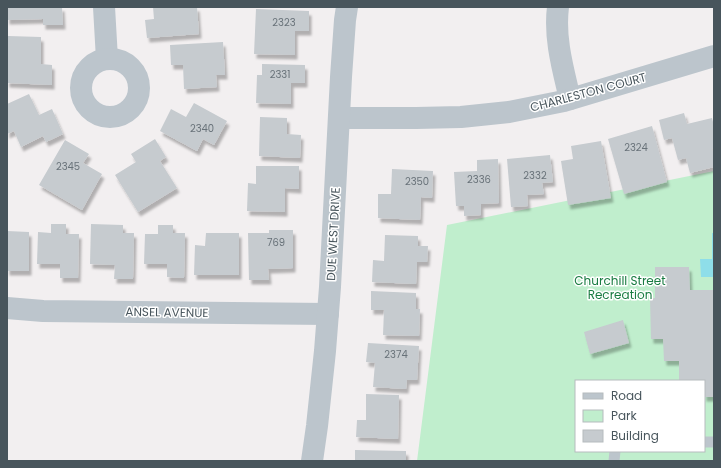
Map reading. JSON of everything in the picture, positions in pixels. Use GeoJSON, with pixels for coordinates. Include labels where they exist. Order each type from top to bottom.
{"type":"FeatureCollection","features":[{"type":"Feature","properties":{"kind":"street"},"geometry":{"type":"LineString","coordinates":[[104,7],[107,59]]}},
{"type":"Feature","properties":{"kind":"street","name":"DUE WEST DRIVE"},"geometry":{"type":"LineString","coordinates":[[312,461],[319,411],[328,314],[347,7]]}},
{"type":"Feature","properties":{"kind":"street"},"geometry":{"type":"LineString","coordinates":[[558,7],[558,40],[570,99]]}},
{"type":"Feature","properties":{"kind":"street","name":"CHARLESTON COURT"},"geometry":{"type":"LineString","coordinates":[[339,118],[461,117],[510,112],[570,99],[714,56]]}},
{"type":"Feature","properties":{"kind":"street","name":"ANSEL AVENUE"},"geometry":{"type":"LineString","coordinates":[[7,308],[43,311],[328,314]]}},
{"type":"Feature","properties":{"kind":"green space","name":"Churchill Street Recreation"},"geometry":{"type":"Polygon","coordinates":[[[714,171],[714,461],[417,461],[447,225],[714,171]]]}},
{"type":"Feature","properties":{"kind":"water"},"geometry":{"type":"Polygon","coordinates":[[[712,233],[714,233],[714,277],[701,277],[700,259],[712,259],[712,233]]]}},
{"type":"Feature","properties":{"kind":"building"},"geometry":{"type":"Polygon","coordinates":[[[7,7],[62,7],[63,25],[43,25],[43,19],[7,20],[7,7]]]}},
{"type":"Feature","properties":{"kind":"building"},"geometry":{"type":"Polygon","coordinates":[[[153,7],[197,7],[199,34],[147,38],[145,20],[154,19],[153,7]]]}},
{"type":"Feature","properties":{"kind":"building"},"geometry":{"type":"Polygon","coordinates":[[[256,9],[309,11],[309,31],[295,31],[295,55],[254,54],[256,9]]]}},
{"type":"Feature","properties":{"kind":"building"},"geometry":{"type":"Polygon","coordinates":[[[8,36],[41,37],[41,64],[52,65],[52,85],[7,83],[8,36]]]}},
{"type":"Feature","properties":{"kind":"building"},"geometry":{"type":"Polygon","coordinates":[[[223,42],[225,75],[216,75],[217,87],[184,89],[183,65],[171,65],[170,45],[223,42]]]}},
{"type":"Feature","properties":{"kind":"building"},"geometry":{"type":"Polygon","coordinates":[[[262,64],[305,65],[305,83],[291,83],[291,104],[256,103],[257,75],[262,75],[262,64]]]}},
{"type":"Feature","properties":{"kind":"building"},"geometry":{"type":"Polygon","coordinates":[[[29,94],[39,115],[52,109],[63,134],[46,142],[43,136],[21,147],[14,131],[7,134],[7,104],[29,94]]]}},
{"type":"Feature","properties":{"kind":"building"},"geometry":{"type":"Polygon","coordinates":[[[194,103],[227,121],[214,145],[203,139],[197,151],[160,131],[171,109],[186,117],[194,103]]]}},
{"type":"Feature","properties":{"kind":"building"},"geometry":{"type":"Polygon","coordinates":[[[684,113],[687,124],[712,118],[714,126],[714,148],[712,149],[714,155],[714,167],[690,173],[686,158],[678,160],[672,138],[664,140],[659,120],[684,113]]]}},
{"type":"Feature","properties":{"kind":"building"},"geometry":{"type":"Polygon","coordinates":[[[260,117],[287,118],[287,134],[301,135],[300,158],[259,156],[260,117]]]}},
{"type":"Feature","properties":{"kind":"building"},"geometry":{"type":"Polygon","coordinates":[[[652,126],[667,182],[624,194],[608,139],[652,126]]]}},
{"type":"Feature","properties":{"kind":"building"},"geometry":{"type":"Polygon","coordinates":[[[155,139],[166,157],[160,161],[177,188],[138,212],[115,175],[136,162],[131,154],[155,139]]]}},
{"type":"Feature","properties":{"kind":"building"},"geometry":{"type":"Polygon","coordinates":[[[65,140],[89,154],[83,163],[102,174],[82,210],[39,185],[65,140]]]}},
{"type":"Feature","properties":{"kind":"building"},"geometry":{"type":"Polygon","coordinates":[[[601,141],[611,198],[568,205],[561,161],[573,159],[571,146],[601,141]]]}},
{"type":"Feature","properties":{"kind":"building"},"geometry":{"type":"Polygon","coordinates":[[[550,155],[553,182],[542,183],[544,194],[527,195],[528,206],[511,207],[507,159],[550,155]]]}},
{"type":"Feature","properties":{"kind":"building"},"geometry":{"type":"Polygon","coordinates":[[[498,159],[499,203],[481,204],[481,215],[464,216],[464,206],[456,206],[454,172],[477,171],[477,160],[498,159]]]}},
{"type":"Feature","properties":{"kind":"building"},"geometry":{"type":"Polygon","coordinates":[[[256,166],[299,166],[299,189],[285,188],[285,212],[247,211],[248,183],[256,184],[256,166]]]}},
{"type":"Feature","properties":{"kind":"building"},"geometry":{"type":"Polygon","coordinates":[[[392,169],[433,171],[432,198],[421,197],[420,220],[378,218],[378,194],[391,194],[392,169]]]}},
{"type":"Feature","properties":{"kind":"building"},"geometry":{"type":"Polygon","coordinates":[[[51,224],[66,224],[66,234],[79,234],[78,278],[60,278],[60,264],[37,264],[38,232],[51,233],[51,224]]]}},
{"type":"Feature","properties":{"kind":"building"},"geometry":{"type":"Polygon","coordinates":[[[91,224],[123,225],[123,233],[134,233],[133,279],[114,279],[115,265],[90,264],[91,224]]]}},
{"type":"Feature","properties":{"kind":"building"},"geometry":{"type":"Polygon","coordinates":[[[158,225],[173,225],[173,233],[185,233],[184,278],[167,277],[167,264],[144,264],[145,234],[158,234],[158,225]]]}},
{"type":"Feature","properties":{"kind":"building"},"geometry":{"type":"Polygon","coordinates":[[[269,230],[293,230],[293,268],[268,269],[269,280],[249,280],[248,233],[269,233],[269,230]]]}},
{"type":"Feature","properties":{"kind":"building"},"geometry":{"type":"Polygon","coordinates":[[[7,231],[29,232],[29,271],[7,271],[7,231]]]}},
{"type":"Feature","properties":{"kind":"building"},"geometry":{"type":"Polygon","coordinates":[[[206,233],[239,233],[239,275],[194,275],[195,245],[205,246],[206,233]]]}},
{"type":"Feature","properties":{"kind":"building"},"geometry":{"type":"Polygon","coordinates":[[[385,235],[418,236],[418,246],[428,246],[427,262],[417,262],[416,284],[372,282],[373,260],[384,261],[385,235]]]}},
{"type":"Feature","properties":{"kind":"building"},"geometry":{"type":"Polygon","coordinates":[[[655,267],[689,267],[690,290],[714,290],[714,397],[705,397],[705,380],[679,380],[679,361],[664,361],[663,339],[651,339],[650,298],[655,298],[655,267]]]}},
{"type":"Feature","properties":{"kind":"building"},"geometry":{"type":"Polygon","coordinates":[[[371,291],[416,293],[416,309],[420,309],[419,336],[383,335],[384,310],[371,310],[371,291]]]}},
{"type":"Feature","properties":{"kind":"building"},"geometry":{"type":"Polygon","coordinates":[[[623,320],[629,343],[590,354],[584,332],[623,320]]]}},
{"type":"Feature","properties":{"kind":"building"},"geometry":{"type":"Polygon","coordinates":[[[368,343],[419,346],[417,380],[407,380],[406,389],[373,387],[375,363],[366,362],[368,343]]]}},
{"type":"Feature","properties":{"kind":"building"},"geometry":{"type":"Polygon","coordinates":[[[366,394],[399,395],[398,439],[356,437],[357,420],[366,420],[366,394]]]}},
{"type":"Feature","properties":{"kind":"building"},"geometry":{"type":"Polygon","coordinates":[[[355,450],[406,451],[406,461],[355,461],[355,450]]]}}]}
